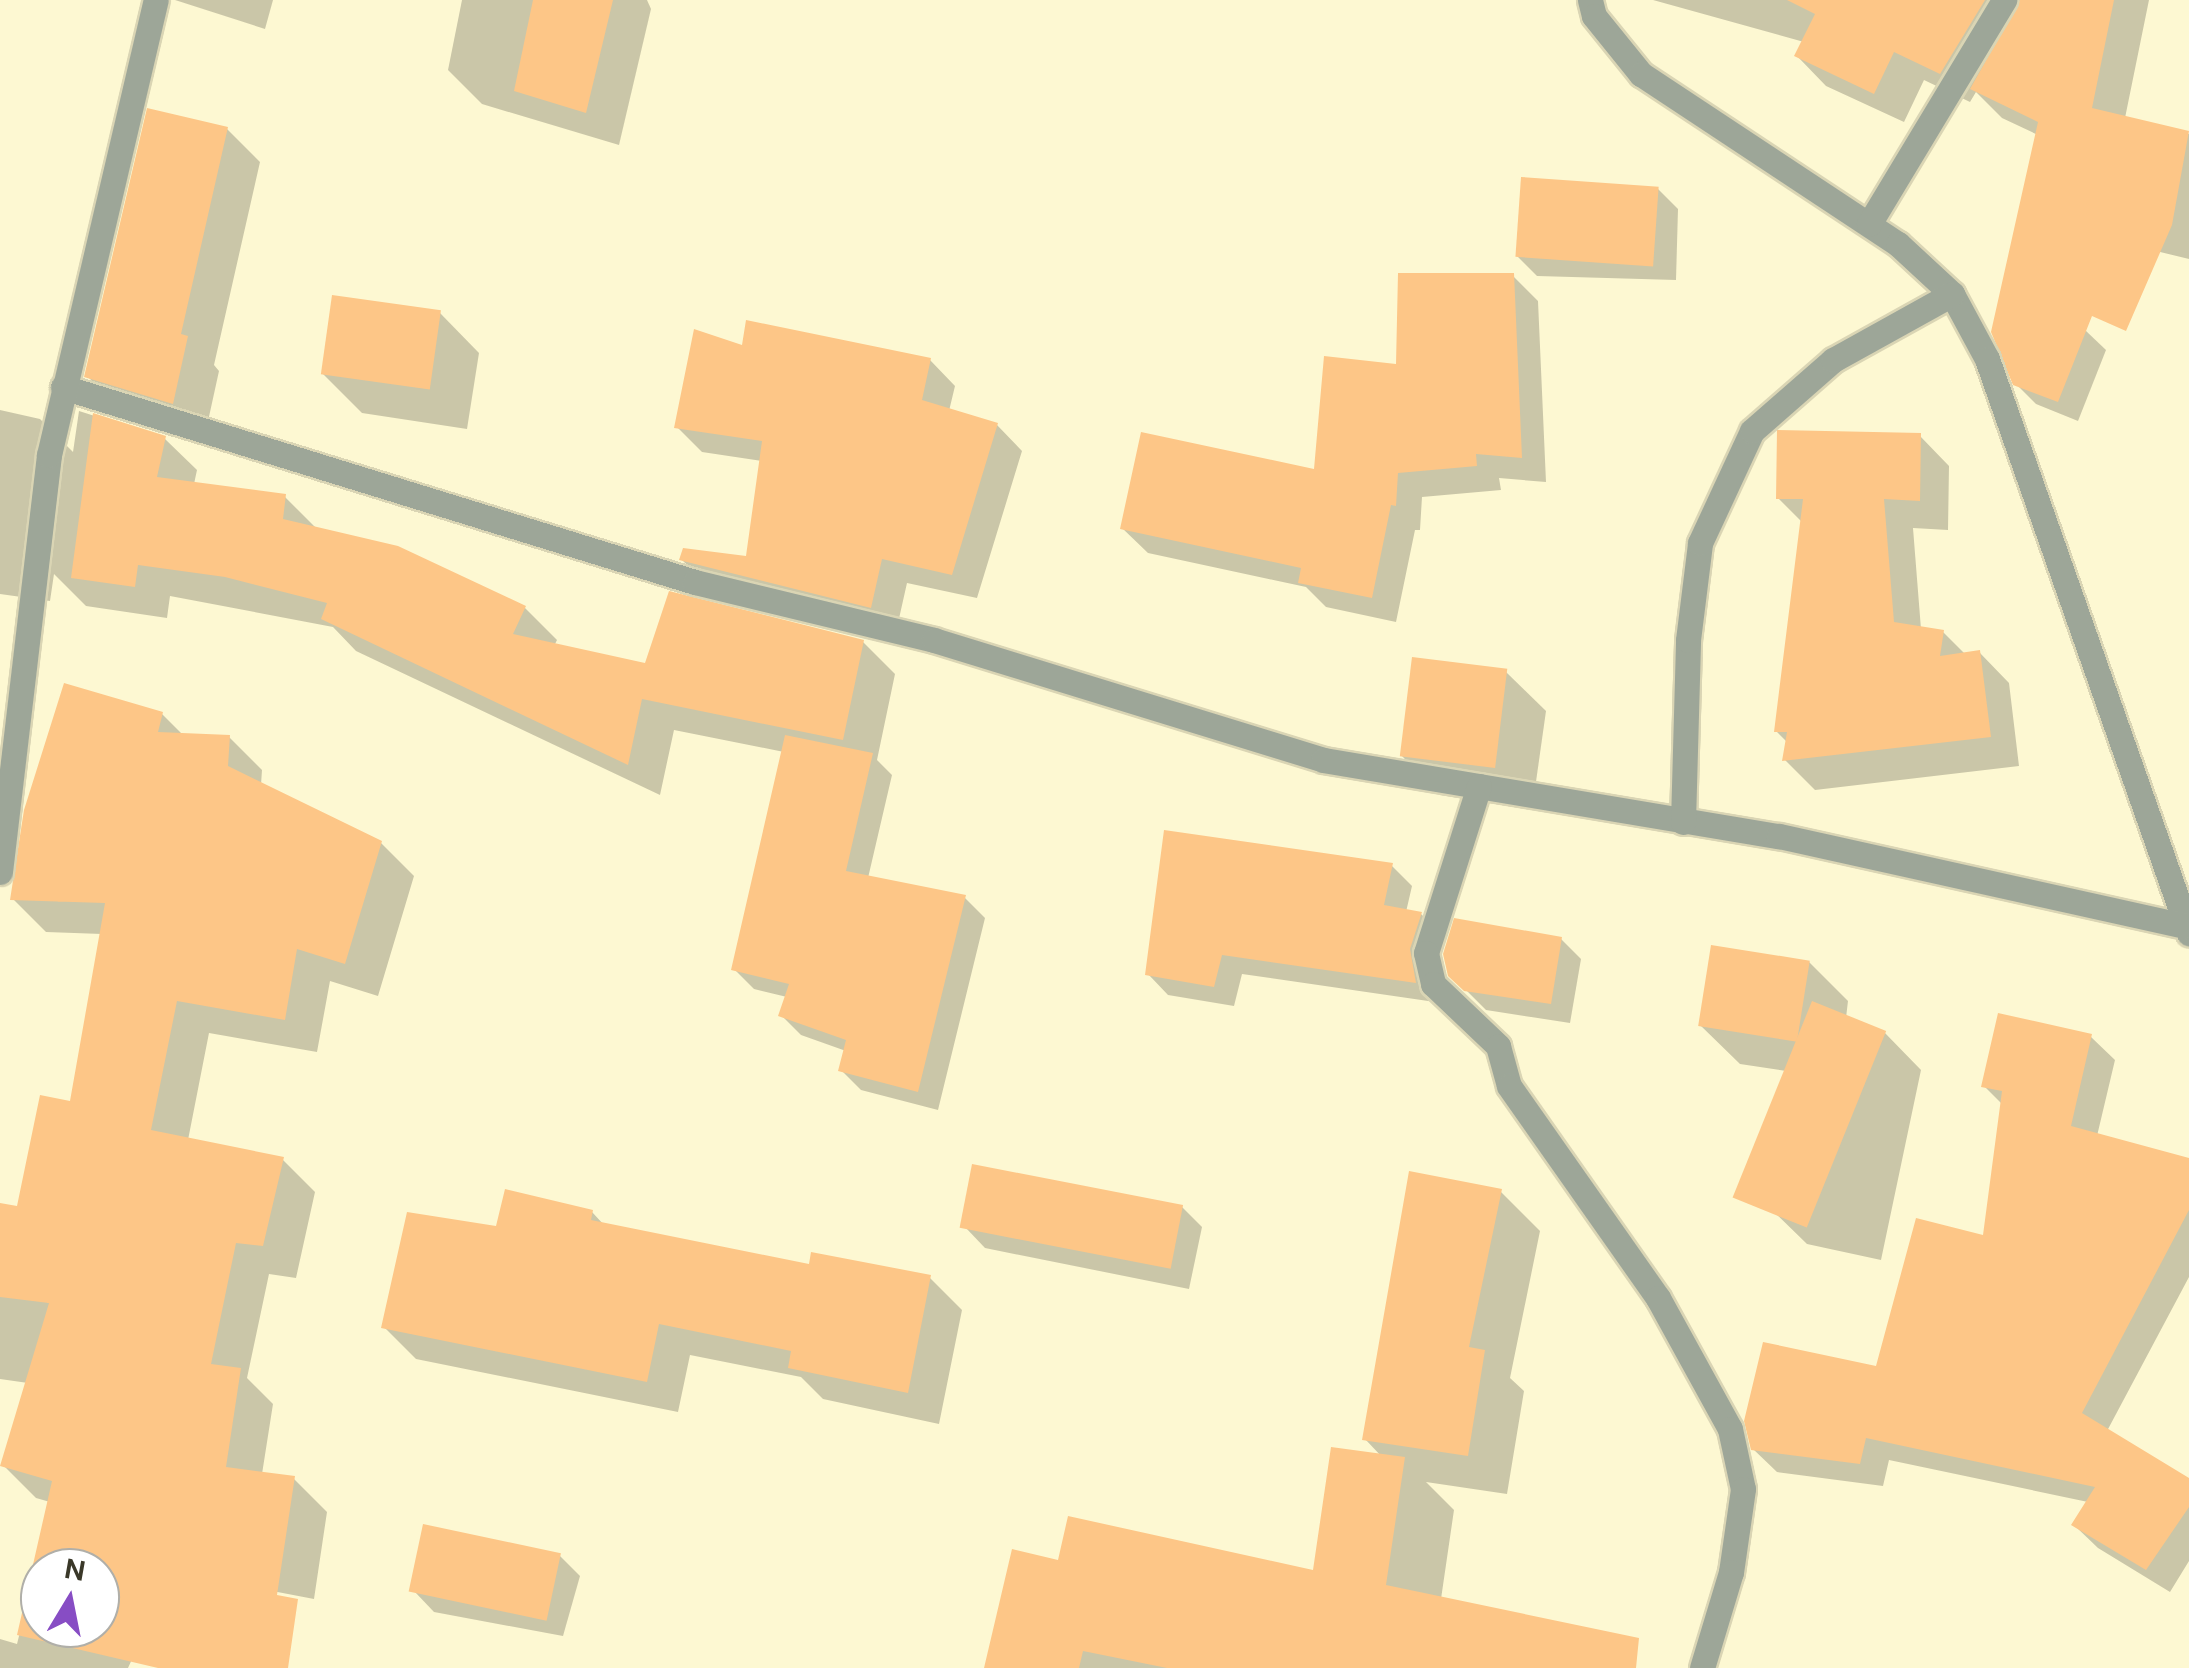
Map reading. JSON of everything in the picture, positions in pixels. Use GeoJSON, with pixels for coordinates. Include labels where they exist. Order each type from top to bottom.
{"type":"FeatureCollection","features":[{"type":"Feature","properties":{"kind":"street"},"geometry":{"type":"LineString","coordinates":[[0,872],[36,544],[63,387],[156,0]]}},
{"type":"Feature","properties":{"kind":"street"},"geometry":{"type":"LineString","coordinates":[[1590,0],[1594,16],[1641,74],[1869,224],[1952,294],[1987,359],[2187,929]]}},
{"type":"Feature","properties":{"kind":"street"},"geometry":{"type":"LineString","coordinates":[[1869,224],[2004,0]]}},
{"type":"Feature","properties":{"kind":"street"},"geometry":{"type":"LineString","coordinates":[[1683,822],[1688,640],[1700,543],[1752,432],[1833,360],[1952,294]]}},
{"type":"Feature","properties":{"kind":"street"},"geometry":{"type":"LineString","coordinates":[[63,387],[696,582],[934,640],[1323,760],[1779,836],[2187,929]]}},
{"type":"Feature","properties":{"kind":"street"},"geometry":{"type":"LineString","coordinates":[[1479,786],[1426,953],[1433,984],[1498,1046],[1509,1086],[1658,1298],[1730,1429],[1743,1489],[1731,1572],[1702,1668]]}},
{"type":"Feature","properties":{"kind":"building"},"geometry":{"type":"Polygon","coordinates":[[[533,0],[613,0],[586,113],[514,91],[533,0]]]}},
{"type":"Feature","properties":{"kind":"building"},"geometry":{"type":"Polygon","coordinates":[[[1787,0],[1985,0],[1940,74],[1894,52],[1874,94],[1794,56],[1815,14],[1787,0]]]}},
{"type":"Feature","properties":{"kind":"building"},"geometry":{"type":"Polygon","coordinates":[[[2020,0],[2114,0],[2092,108],[2189,131],[2172,225],[2126,331],[2092,316],[2058,402],[2013,385],[1991,332],[2038,122],[1970,89],[2020,0]]]}},
{"type":"Feature","properties":{"kind":"building"},"geometry":{"type":"Polygon","coordinates":[[[147,108],[228,127],[181,334],[188,336],[173,404],[84,377],[147,108]]]}},
{"type":"Feature","properties":{"kind":"building"},"geometry":{"type":"Polygon","coordinates":[[[1521,177],[1659,187],[1653,266],[1515,257],[1521,177]]]}},
{"type":"Feature","properties":{"kind":"building"},"geometry":{"type":"Polygon","coordinates":[[[1398,273],[1514,273],[1522,458],[1476,454],[1477,466],[1398,473],[1396,506],[1391,505],[1372,598],[1298,583],[1301,568],[1120,529],[1141,432],[1314,469],[1324,356],[1396,364],[1398,273]]]}},
{"type":"Feature","properties":{"kind":"building"},"geometry":{"type":"Polygon","coordinates":[[[332,295],[441,310],[430,390],[321,374],[332,295]]]}},
{"type":"Feature","properties":{"kind":"building"},"geometry":{"type":"Polygon","coordinates":[[[746,320],[931,358],[922,400],[998,423],[952,575],[882,559],[871,608],[679,560],[683,548],[746,556],[762,441],[674,428],[694,329],[742,345],[746,320]]]}},
{"type":"Feature","properties":{"kind":"building"},"geometry":{"type":"Polygon","coordinates":[[[93,413],[166,436],[157,477],[286,494],[283,519],[398,546],[526,606],[513,634],[645,663],[669,591],[864,640],[843,740],[642,699],[628,765],[321,619],[327,603],[225,577],[138,565],[135,587],[71,578],[93,413]]]}},
{"type":"Feature","properties":{"kind":"building"},"geometry":{"type":"Polygon","coordinates":[[[1777,430],[1921,433],[1920,501],[1884,499],[1894,622],[1944,630],[1940,656],[1980,650],[1991,737],[1782,761],[1787,732],[1774,732],[1803,499],[1776,499],[1777,430]]]}},
{"type":"Feature","properties":{"kind":"building"},"geometry":{"type":"Polygon","coordinates":[[[1412,657],[1507,669],[1495,768],[1400,756],[1412,657]]]}},
{"type":"Feature","properties":{"kind":"building"},"geometry":{"type":"Polygon","coordinates":[[[64,683],[163,712],[158,732],[230,735],[228,766],[382,841],[345,964],[297,949],[285,1020],[177,1001],[151,1130],[284,1157],[263,1246],[236,1243],[211,1364],[241,1368],[226,1467],[295,1476],[277,1595],[298,1599],[288,1668],[158,1668],[73,1648],[120,1648],[120,1548],[37,1548],[52,1481],[0,1466],[49,1303],[0,1297],[0,1203],[17,1206],[40,1095],[70,1101],[105,903],[10,900],[24,810],[64,683]]]}},
{"type":"Feature","properties":{"kind":"building"},"geometry":{"type":"Polygon","coordinates":[[[785,735],[873,753],[846,871],[966,895],[918,1092],[838,1071],[846,1040],[778,1016],[789,984],[731,970],[785,735]]]}},
{"type":"Feature","properties":{"kind":"building"},"geometry":{"type":"Polygon","coordinates":[[[1164,830],[1393,863],[1384,905],[1422,912],[1410,949],[1416,983],[1222,955],[1214,987],[1145,975],[1164,830]]]}},
{"type":"Feature","properties":{"kind":"building"},"geometry":{"type":"Polygon","coordinates":[[[1454,918],[1562,937],[1551,1004],[1464,991],[1448,976],[1443,954],[1454,918]]]}},
{"type":"Feature","properties":{"kind":"building"},"geometry":{"type":"Polygon","coordinates":[[[1711,945],[1810,961],[1797,1042],[1698,1026],[1711,945]]]}},
{"type":"Feature","properties":{"kind":"building"},"geometry":{"type":"Polygon","coordinates":[[[1812,1001],[1886,1031],[1807,1228],[1733,1198],[1812,1001]]]}},
{"type":"Feature","properties":{"kind":"building"},"geometry":{"type":"Polygon","coordinates":[[[1998,1013],[2092,1034],[2071,1126],[2189,1158],[2189,1210],[2082,1413],[2189,1478],[2189,1507],[2146,1570],[2071,1525],[2095,1487],[1866,1438],[1860,1464],[1751,1450],[1744,1421],[1763,1342],[1876,1366],[1916,1218],[1983,1235],[2002,1091],[1981,1087],[1998,1013]]]}},
{"type":"Feature","properties":{"kind":"building"},"geometry":{"type":"Polygon","coordinates":[[[972,1164],[1183,1205],[1171,1269],[960,1228],[972,1164]]]}},
{"type":"Feature","properties":{"kind":"building"},"geometry":{"type":"Polygon","coordinates":[[[1409,1171],[1502,1189],[1469,1347],[1485,1350],[1468,1456],[1362,1440],[1409,1171]]]}},
{"type":"Feature","properties":{"kind":"building"},"geometry":{"type":"Polygon","coordinates":[[[505,1189],[593,1210],[591,1220],[809,1264],[811,1252],[931,1275],[908,1393],[788,1368],[791,1351],[659,1324],[647,1382],[381,1328],[407,1212],[496,1226],[505,1189]]]}},
{"type":"Feature","properties":{"kind":"building"},"geometry":{"type":"Polygon","coordinates":[[[1331,1447],[1405,1457],[1386,1585],[1639,1638],[1636,1668],[1167,1668],[1083,1651],[1079,1668],[984,1668],[1012,1549],[1058,1560],[1068,1516],[1313,1570],[1331,1447]]]}},
{"type":"Feature","properties":{"kind":"building"},"geometry":{"type":"Polygon","coordinates":[[[423,1524],[561,1553],[547,1621],[409,1591],[423,1524]]]}}]}
